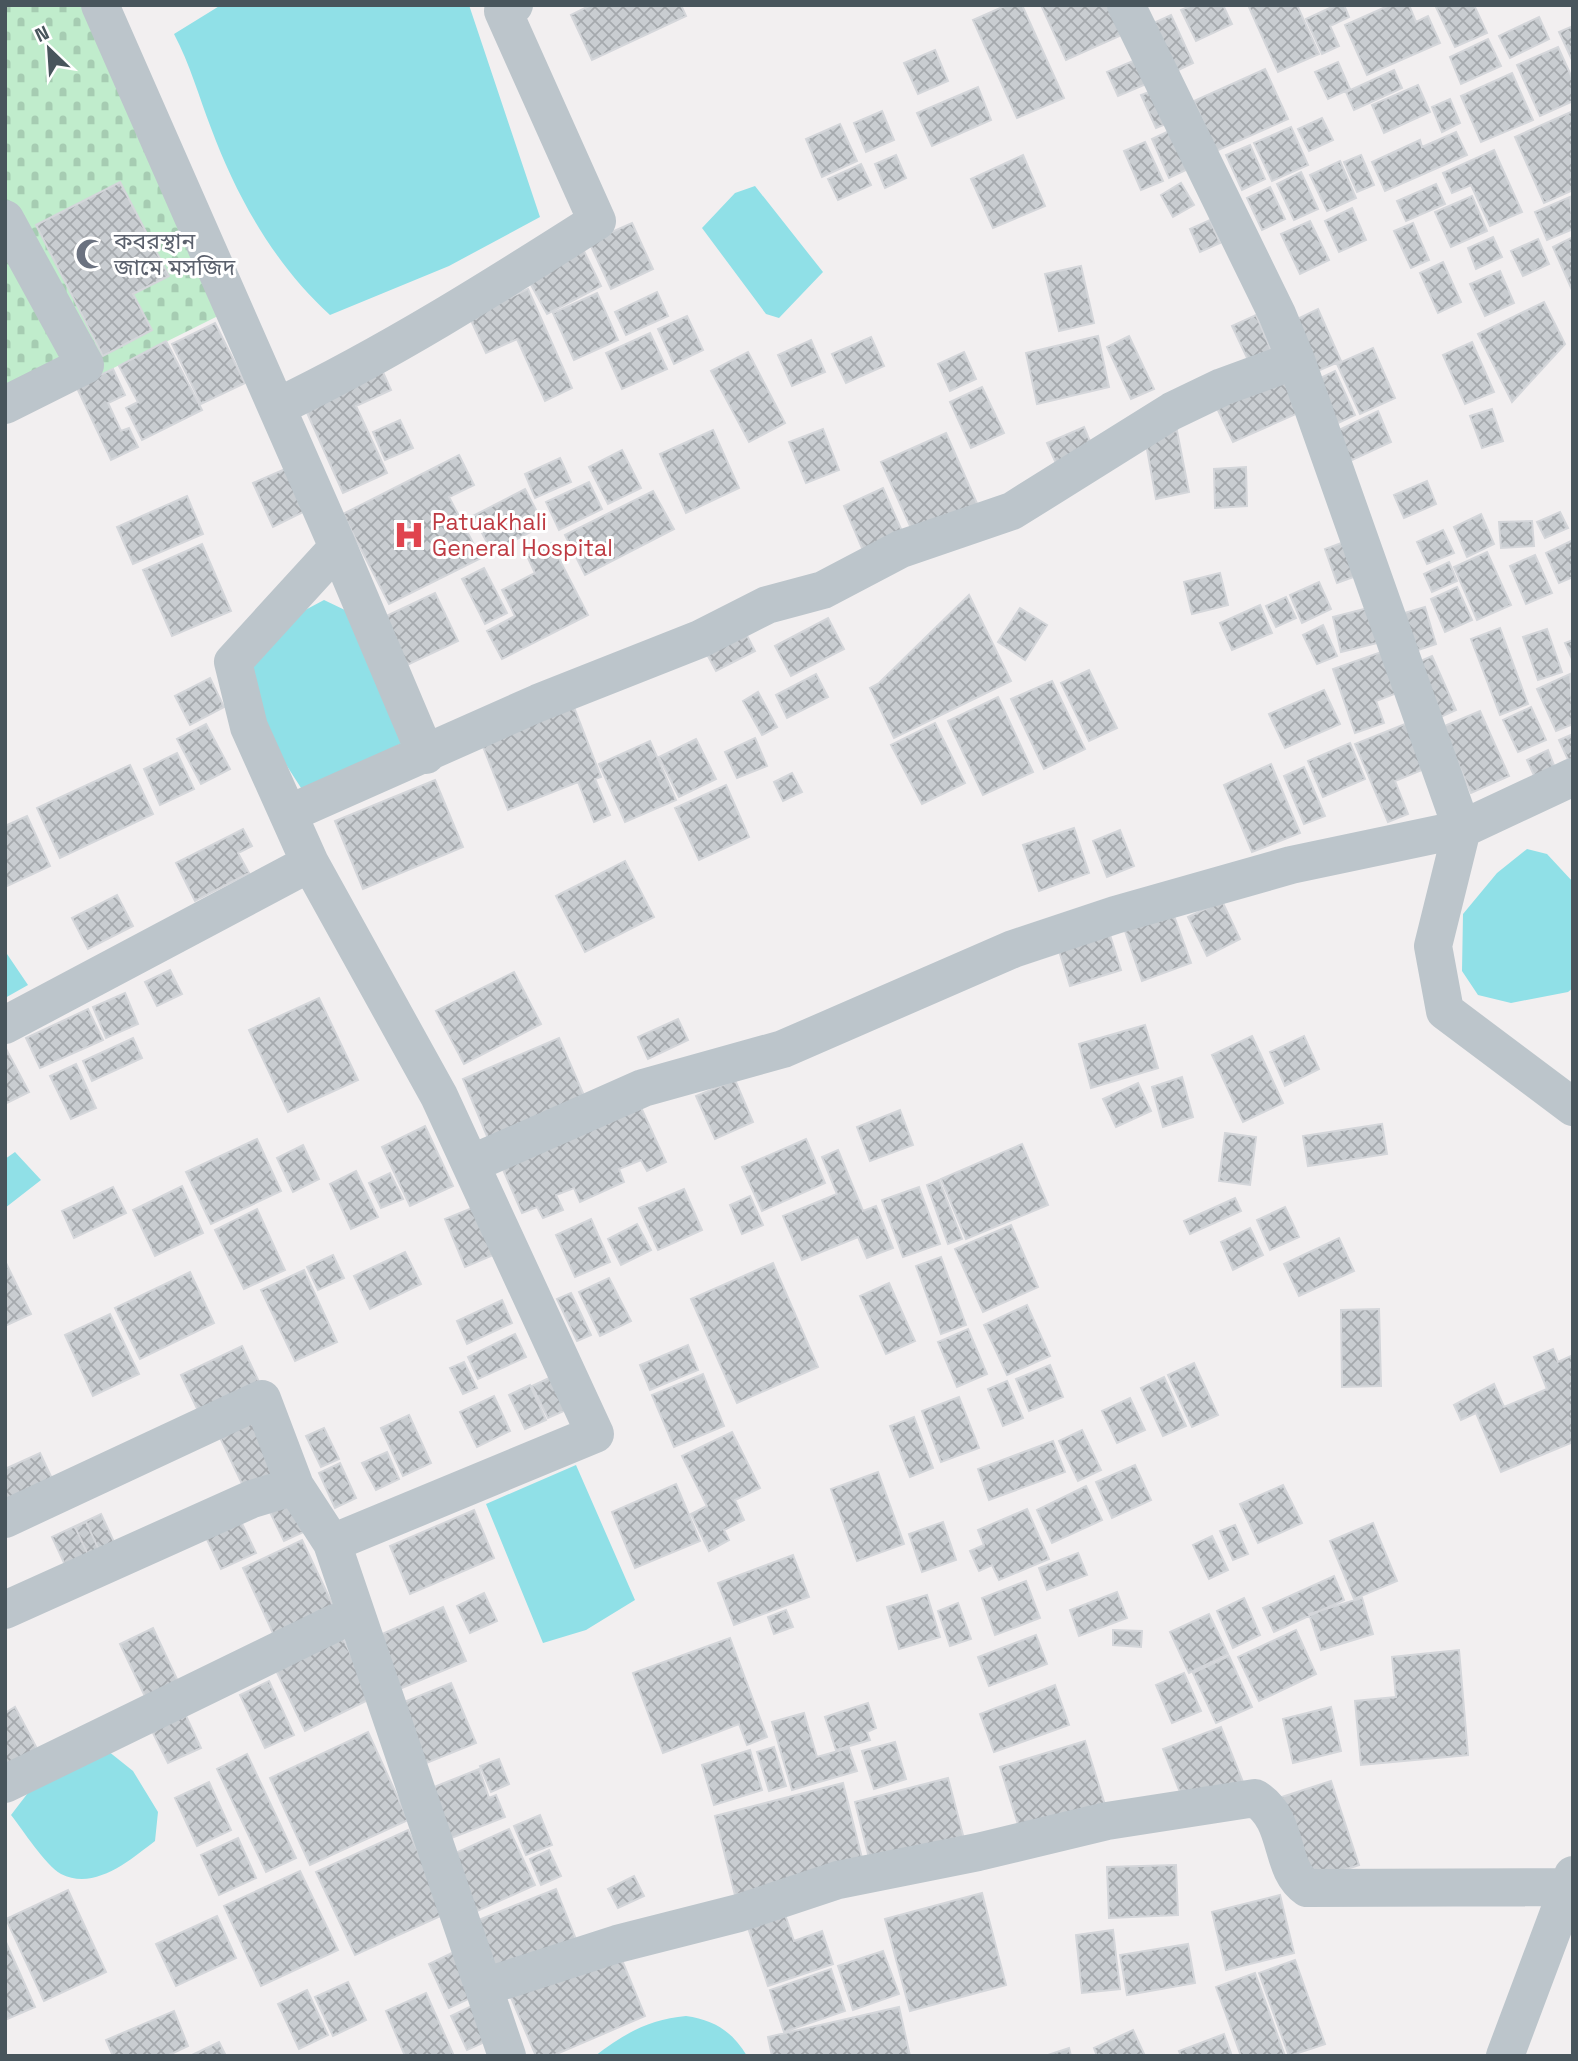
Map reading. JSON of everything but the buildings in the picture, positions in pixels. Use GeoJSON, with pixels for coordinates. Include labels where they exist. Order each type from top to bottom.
{"type":"FeatureCollection","features":[{"type":"Feature","properties":{"kind":"street"},"geometry":{"type":"LineString","coordinates":[[100,5],[338,547],[426,755]]}},
{"type":"Feature","properties":{"kind":"street"},"geometry":{"type":"LineString","coordinates":[[277,407],[354,370],[466,305],[597,221],[503,11],[514,5]]}},
{"type":"Feature","properties":{"kind":"street"},"geometry":{"type":"LineString","coordinates":[[1126,5],[1271,302],[1296,360],[1462,829],[1433,946],[1445,1011],[1573,1107]]}},
{"type":"Feature","properties":{"kind":"street"},"geometry":{"type":"LineString","coordinates":[[5,219],[85,365],[5,405]]}},
{"type":"Feature","properties":{"kind":"street"},"geometry":{"type":"LineString","coordinates":[[288,814],[538,703],[700,639],[767,606],[823,590],[901,549],[1012,511],[1172,411],[1222,387],[1296,360]]}},
{"type":"Feature","properties":{"kind":"street"},"geometry":{"type":"LineString","coordinates":[[332,1543],[595,1434],[439,1096],[310,863],[249,727],[233,663],[338,547]]}},
{"type":"Feature","properties":{"kind":"street"},"geometry":{"type":"LineString","coordinates":[[471,1164],[643,1088],[783,1049],[1013,949],[1089,923],[1291,865],[1462,829],[1573,777]]}},
{"type":"Feature","properties":{"kind":"street"},"geometry":{"type":"LineString","coordinates":[[5,1025],[310,863]]}},
{"type":"Feature","properties":{"kind":"street"},"geometry":{"type":"LineString","coordinates":[[5,1519],[262,1399],[295,1486],[332,1543],[507,2056]]}},
{"type":"Feature","properties":{"kind":"street"},"geometry":{"type":"LineString","coordinates":[[5,1609],[252,1499],[295,1486]]}},
{"type":"Feature","properties":{"kind":"street"},"geometry":{"type":"LineString","coordinates":[[5,1784],[335,1623]]}},
{"type":"Feature","properties":{"kind":"street"},"geometry":{"type":"LineString","coordinates":[[484,1987],[617,1944],[739,1913],[838,1880],[978,1852],[1107,1821],[1255,1798],[1265,1805],[1276,1819],[1297,1881],[1307,1888],[1570,1881],[1505,2056]]}},
{"type":"Feature","properties":{"kind":"green space"},"geometry":{"type":"Polygon","coordinates":[[[5,5],[90,5],[224,313],[5,422],[5,5]]]}},
{"type":"Feature","properties":{"kind":"water"},"geometry":{"type":"Polygon","coordinates":[[[221,5],[469,5],[540,217],[449,266],[330,315],[292,275],[246,205],[221,154],[190,69],[174,34],[221,5]]]}},
{"type":"Feature","properties":{"kind":"water"},"geometry":{"type":"Polygon","coordinates":[[[755,186],[823,272],[779,318],[766,314],[702,228],[735,193],[755,186]]]}},
{"type":"Feature","properties":{"kind":"water"},"geometry":{"type":"Polygon","coordinates":[[[324,600],[347,611],[404,742],[303,791],[260,724],[250,659],[292,617],[324,600]]]}},
{"type":"Feature","properties":{"kind":"water"},"geometry":{"type":"Polygon","coordinates":[[[1527,849],[1547,854],[1573,882],[1573,988],[1568,992],[1511,1003],[1478,995],[1462,971],[1463,914],[1497,873],[1527,849]]]}},
{"type":"Feature","properties":{"kind":"water"},"geometry":{"type":"Polygon","coordinates":[[[5,951],[28,985],[5,998],[5,951]]]}},
{"type":"Feature","properties":{"kind":"water"},"geometry":{"type":"Polygon","coordinates":[[[15,1152],[41,1180],[5,1208],[5,1159],[15,1152]]]}},
{"type":"Feature","properties":{"kind":"water"},"geometry":{"type":"Polygon","coordinates":[[[576,1465],[635,1600],[586,1630],[543,1643],[486,1504],[576,1465]]]}},
{"type":"Feature","properties":{"kind":"water"},"geometry":{"type":"Polygon","coordinates":[[[108,1751],[133,1771],[158,1812],[155,1841],[135,1857],[99,1876],[87,1879],[61,1874],[34,1847],[11,1815],[34,1785],[108,1751]]]}},
{"type":"Feature","properties":{"kind":"water"},"geometry":{"type":"Polygon","coordinates":[[[686,2016],[705,2020],[721,2028],[747,2056],[595,2056],[616,2041],[649,2024],[686,2016]]]}},
{"type":"Feature","properties":{"kind":"place","name":"কবরস্থান জামে মসজিদ"},"geometry":{"type":"Point","coordinates":[91,254]}},
{"type":"Feature","properties":{"kind":"place","name":"Patuakhali General Hospital"},"geometry":{"type":"Point","coordinates":[409,535]}}]}
